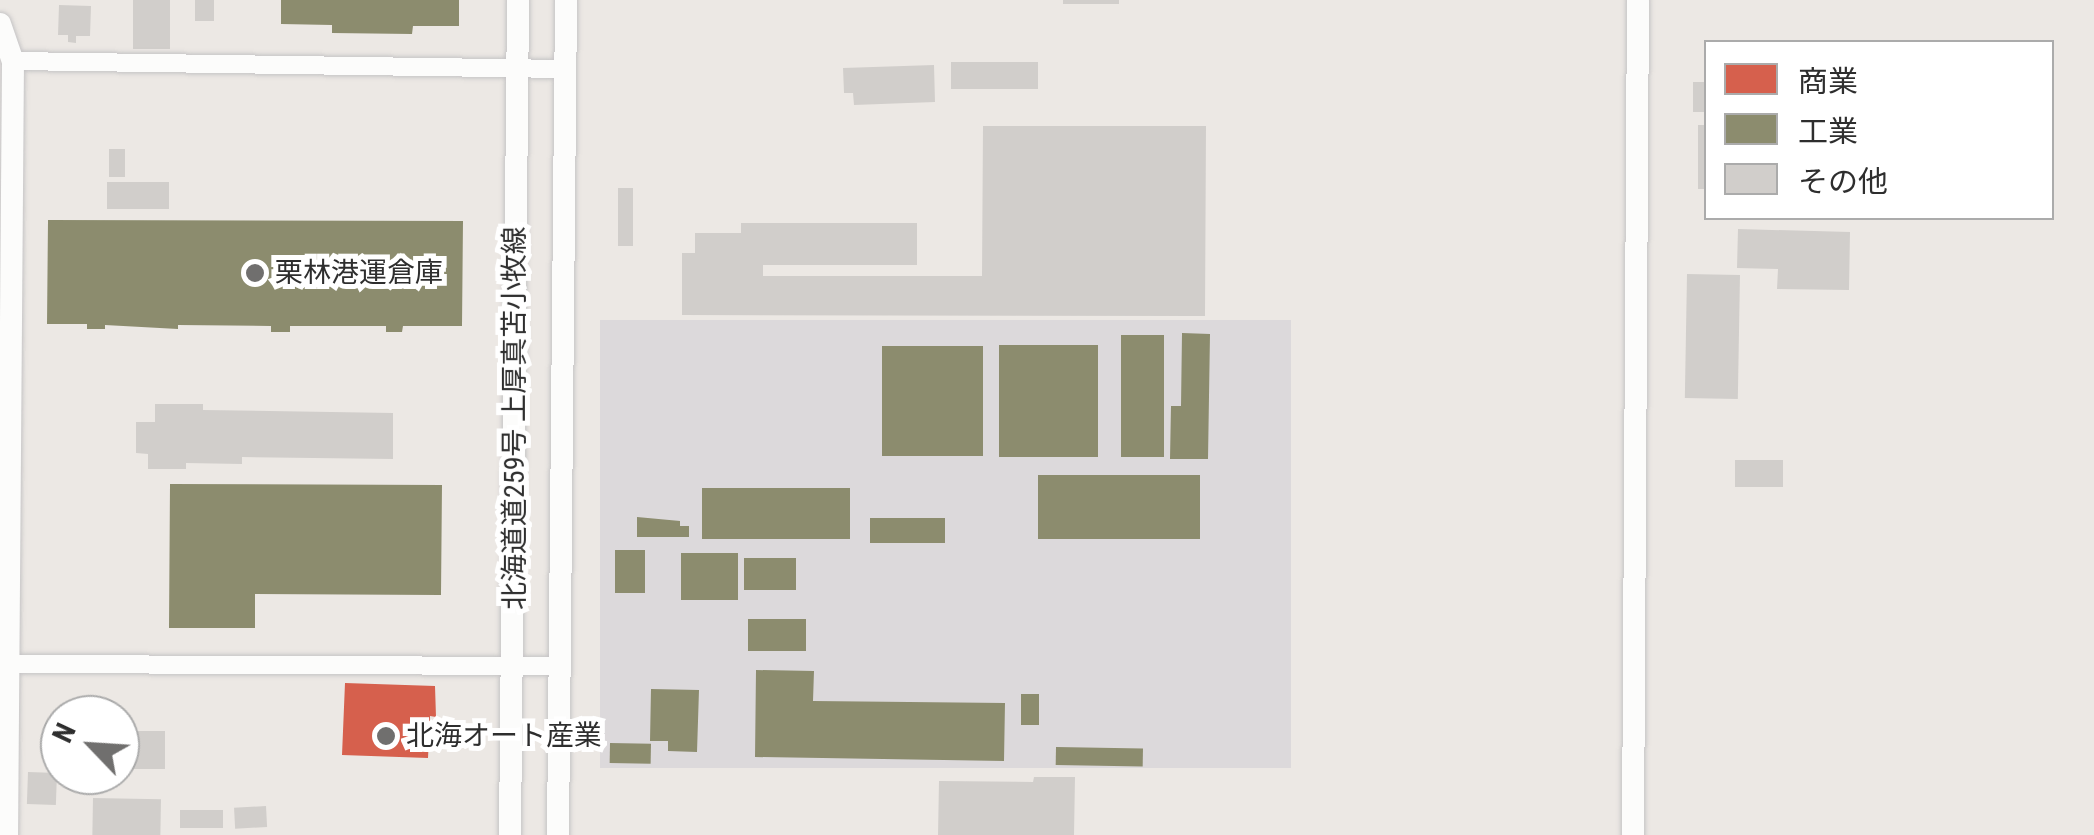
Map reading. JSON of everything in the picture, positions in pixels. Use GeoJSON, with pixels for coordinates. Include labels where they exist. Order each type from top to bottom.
{"type":"FeatureCollection","features":[{"type":"Feature","properties":{"kind":"main road","name":"北海道道259号 上厚真苫小牧線"},"geometry":{"type":"LineString","coordinates":[[510,835],[518,0]]}},
{"type":"Feature","properties":{"kind":"main road","name":"北海道道259号 上厚真苫小牧線"},"geometry":{"type":"LineString","coordinates":[[558,835],[566,0]]}},
{"type":"Feature","properties":{"kind":"main road"},"geometry":{"type":"LineString","coordinates":[[1633,835],[1638,0]]}},
{"type":"Feature","properties":{"kind":"main road"},"geometry":{"type":"LineString","coordinates":[[0,24],[13,61],[7,835]]}},
{"type":"Feature","properties":{"kind":"street"},"geometry":{"type":"LineString","coordinates":[[13,61],[565,69]]}},
{"type":"Feature","properties":{"kind":"street"},"geometry":{"type":"LineString","coordinates":[[9,664],[560,666]]}},
{"type":"Feature","properties":{"kind":"shaded area"},"geometry":{"type":"Polygon","coordinates":[[[600,320],[1291,320],[1291,768],[600,768],[600,320]]]}},
{"type":"Feature","properties":{"kind":"building: 商業","name":"北海オート産業"},"geometry":{"type":"Polygon","coordinates":[[[345,683],[435,686],[436,717],[430,716],[428,758],[342,755],[345,683]]]}},
{"type":"Feature","properties":{"kind":"building: 工業"},"geometry":{"type":"Polygon","coordinates":[[[281,0],[459,0],[459,26],[413,26],[412,34],[332,33],[332,25],[281,24],[281,0]]]}},
{"type":"Feature","properties":{"kind":"building: 工業","name":"栗林港運倉庫"},"geometry":{"type":"Polygon","coordinates":[[[48,220],[463,221],[462,326],[403,326],[402,332],[386,332],[386,326],[290,326],[290,332],[271,332],[271,326],[178,325],[178,329],[105,325],[105,329],[87,329],[87,324],[47,324],[48,220]]]}},
{"type":"Feature","properties":{"kind":"building: 工業"},"geometry":{"type":"Polygon","coordinates":[[[1182,333],[1210,334],[1208,459],[1170,459],[1171,406],[1181,406],[1182,333]]]}},
{"type":"Feature","properties":{"kind":"building: 工業"},"geometry":{"type":"Polygon","coordinates":[[[1121,335],[1164,335],[1164,457],[1121,457],[1121,335]]]}},
{"type":"Feature","properties":{"kind":"building: 工業"},"geometry":{"type":"Polygon","coordinates":[[[999,345],[1098,345],[1098,457],[999,457],[999,345]]]}},
{"type":"Feature","properties":{"kind":"building: 工業"},"geometry":{"type":"Polygon","coordinates":[[[882,346],[983,346],[983,456],[882,456],[882,346]]]}},
{"type":"Feature","properties":{"kind":"building: 工業"},"geometry":{"type":"Polygon","coordinates":[[[1038,475],[1200,475],[1200,539],[1038,539],[1038,475]]]}},
{"type":"Feature","properties":{"kind":"building: 工業"},"geometry":{"type":"Polygon","coordinates":[[[170,484],[442,485],[441,595],[255,594],[255,628],[169,628],[170,484]]]}},
{"type":"Feature","properties":{"kind":"building: 工業"},"geometry":{"type":"Polygon","coordinates":[[[702,488],[850,488],[850,539],[702,539],[702,488]]]}},
{"type":"Feature","properties":{"kind":"building: 工業"},"geometry":{"type":"Polygon","coordinates":[[[637,517],[680,521],[680,526],[689,526],[689,537],[637,537],[637,517]]]}},
{"type":"Feature","properties":{"kind":"building: 工業"},"geometry":{"type":"Polygon","coordinates":[[[870,518],[945,518],[945,543],[870,543],[870,518]]]}},
{"type":"Feature","properties":{"kind":"building: 工業"},"geometry":{"type":"Polygon","coordinates":[[[615,550],[645,550],[645,593],[615,593],[615,550]]]}},
{"type":"Feature","properties":{"kind":"building: 工業"},"geometry":{"type":"Polygon","coordinates":[[[681,553],[738,553],[738,600],[681,600],[681,553]]]}},
{"type":"Feature","properties":{"kind":"building: 工業"},"geometry":{"type":"Polygon","coordinates":[[[744,558],[796,558],[796,590],[744,590],[744,558]]]}},
{"type":"Feature","properties":{"kind":"building: 工業"},"geometry":{"type":"Polygon","coordinates":[[[748,619],[806,619],[806,651],[748,651],[748,619]]]}},
{"type":"Feature","properties":{"kind":"building: 工業"},"geometry":{"type":"Polygon","coordinates":[[[756,670],[814,671],[813,701],[1005,703],[1004,761],[755,757],[756,670]]]}},
{"type":"Feature","properties":{"kind":"building: 工業"},"geometry":{"type":"Polygon","coordinates":[[[651,689],[699,690],[697,752],[668,751],[668,741],[650,741],[651,689]]]}},
{"type":"Feature","properties":{"kind":"building: 工業"},"geometry":{"type":"Polygon","coordinates":[[[1021,694],[1039,694],[1039,725],[1021,725],[1021,694]]]}},
{"type":"Feature","properties":{"kind":"building: 工業"},"geometry":{"type":"Polygon","coordinates":[[[610,743],[651,744],[651,764],[610,763],[610,743]]]}},
{"type":"Feature","properties":{"kind":"building: 工業"},"geometry":{"type":"Polygon","coordinates":[[[1056,747],[1143,749],[1143,767],[1056,765],[1056,747]]]}},
{"type":"Feature","properties":{"kind":"building: その他"},"geometry":{"type":"Polygon","coordinates":[[[133,0],[170,0],[170,49],[133,49],[133,0]]]}},
{"type":"Feature","properties":{"kind":"building: その他"},"geometry":{"type":"Polygon","coordinates":[[[195,0],[214,0],[214,21],[195,21],[195,0]]]}},
{"type":"Feature","properties":{"kind":"building: その他"},"geometry":{"type":"Polygon","coordinates":[[[1063,0],[1119,0],[1119,4],[1063,4],[1063,0]]]}},
{"type":"Feature","properties":{"kind":"building: その他"},"geometry":{"type":"Polygon","coordinates":[[[59,5],[91,6],[90,36],[76,36],[76,43],[68,42],[68,35],[58,35],[59,5]]]}},
{"type":"Feature","properties":{"kind":"building: その他"},"geometry":{"type":"Polygon","coordinates":[[[951,62],[1038,62],[1038,89],[951,89],[951,62]]]}},
{"type":"Feature","properties":{"kind":"building: その他"},"geometry":{"type":"Polygon","coordinates":[[[934,65],[935,102],[854,105],[853,93],[844,93],[843,68],[934,65]]]}},
{"type":"Feature","properties":{"kind":"building: その他"},"geometry":{"type":"Polygon","coordinates":[[[1693,82],[1704,82],[1704,112],[1693,112],[1693,82]]]}},
{"type":"Feature","properties":{"kind":"building: その他"},"geometry":{"type":"Polygon","coordinates":[[[1698,125],[1704,125],[1704,189],[1698,189],[1698,125]]]}},
{"type":"Feature","properties":{"kind":"building: その他"},"geometry":{"type":"Polygon","coordinates":[[[983,126],[1206,126],[1205,316],[682,315],[682,253],[695,253],[695,233],[741,233],[741,223],[917,223],[917,265],[763,265],[763,276],[982,276],[983,126]]]}},
{"type":"Feature","properties":{"kind":"building: その他"},"geometry":{"type":"Polygon","coordinates":[[[109,149],[125,149],[125,177],[109,177],[109,149]]]}},
{"type":"Feature","properties":{"kind":"building: その他"},"geometry":{"type":"Polygon","coordinates":[[[107,182],[169,182],[169,209],[107,209],[107,182]]]}},
{"type":"Feature","properties":{"kind":"building: その他"},"geometry":{"type":"Polygon","coordinates":[[[618,188],[633,188],[633,246],[618,246],[618,188]]]}},
{"type":"Feature","properties":{"kind":"building: その他"},"geometry":{"type":"Polygon","coordinates":[[[1738,229],[1850,232],[1849,290],[1777,289],[1778,269],[1737,268],[1738,229]]]}},
{"type":"Feature","properties":{"kind":"building: その他"},"geometry":{"type":"Polygon","coordinates":[[[1687,274],[1740,275],[1738,399],[1685,398],[1687,274]]]}},
{"type":"Feature","properties":{"kind":"building: その他"},"geometry":{"type":"Polygon","coordinates":[[[155,404],[203,404],[203,410],[393,413],[393,459],[242,457],[242,464],[186,463],[186,469],[148,469],[148,454],[136,453],[136,422],[155,422],[155,404]]]}},
{"type":"Feature","properties":{"kind":"building: その他"},"geometry":{"type":"Polygon","coordinates":[[[1735,460],[1783,460],[1783,487],[1735,487],[1735,460]]]}},
{"type":"Feature","properties":{"kind":"building: その他"},"geometry":{"type":"Polygon","coordinates":[[[140,731],[165,731],[165,769],[140,769],[140,731]]]}},
{"type":"Feature","properties":{"kind":"building: その他"},"geometry":{"type":"Polygon","coordinates":[[[28,772],[40,772],[40,795],[56,795],[56,805],[27,804],[28,772]]]}},
{"type":"Feature","properties":{"kind":"building: その他"},"geometry":{"type":"Polygon","coordinates":[[[1034,777],[1075,777],[1074,835],[938,835],[939,781],[1033,782],[1034,777]]]}},
{"type":"Feature","properties":{"kind":"building: その他"},"geometry":{"type":"Polygon","coordinates":[[[93,798],[161,799],[160,835],[92,835],[93,798]]]}},
{"type":"Feature","properties":{"kind":"building: その他"},"geometry":{"type":"Polygon","coordinates":[[[266,806],[267,827],[235,829],[234,808],[266,806]]]}},
{"type":"Feature","properties":{"kind":"building: その他"},"geometry":{"type":"Polygon","coordinates":[[[180,810],[223,810],[223,828],[180,828],[180,810]]]}},
{"type":"Feature","properties":{"kind":"place","name":"栗林港運倉庫"},"geometry":{"type":"Point","coordinates":[255,273]}},
{"type":"Feature","properties":{"kind":"place","name":"北海オート産業"},"geometry":{"type":"Point","coordinates":[386,736]}}]}
